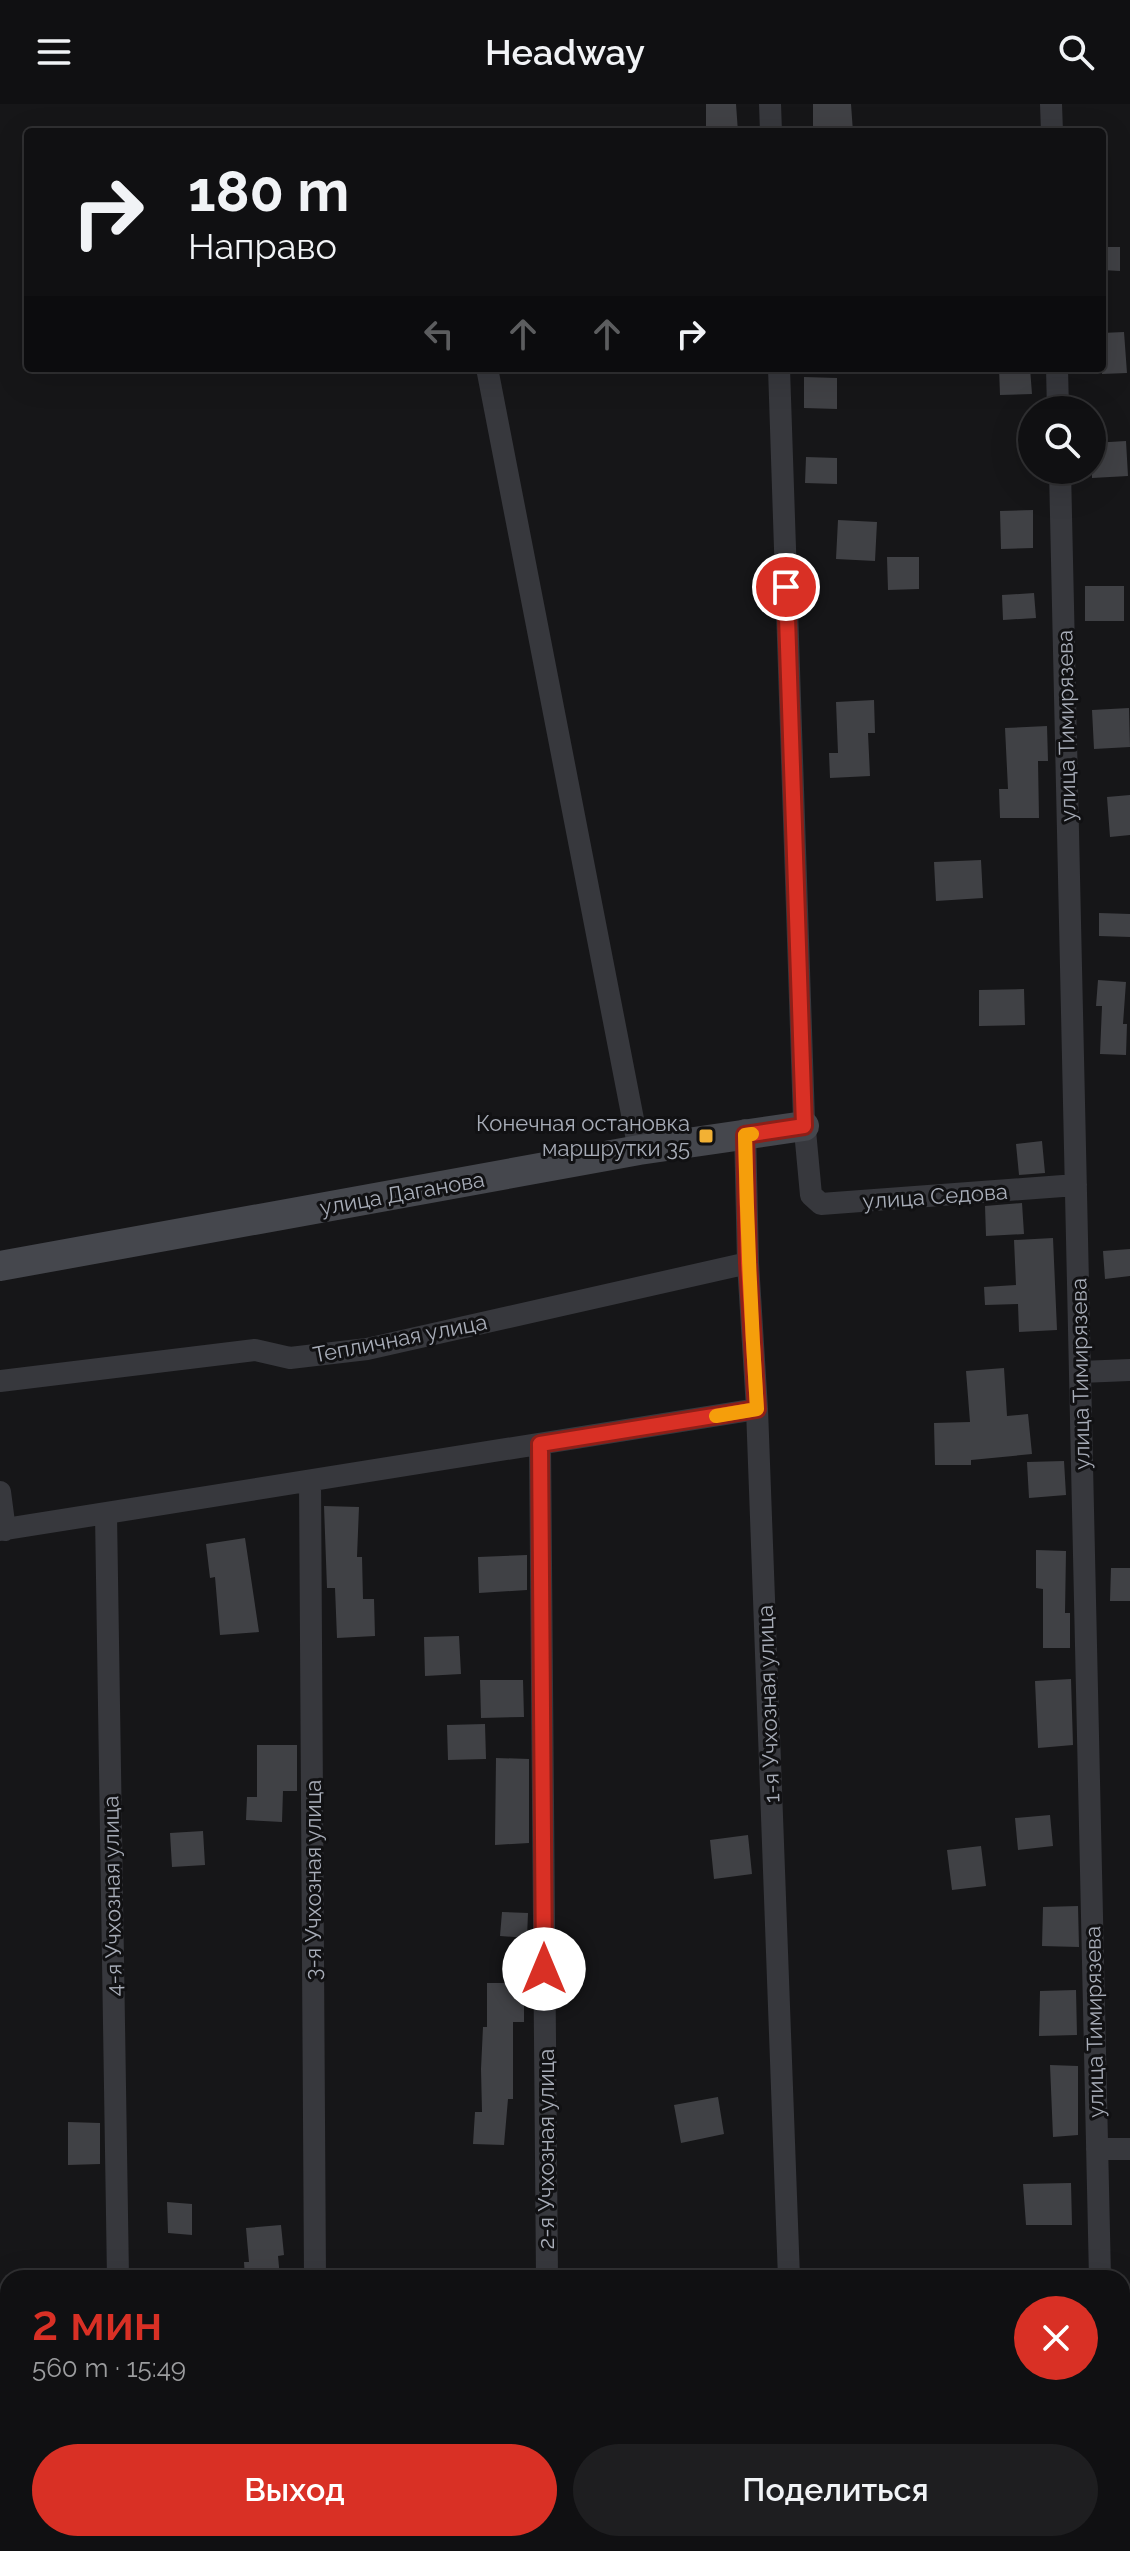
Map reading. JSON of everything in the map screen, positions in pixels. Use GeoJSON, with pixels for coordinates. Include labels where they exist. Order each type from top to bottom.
{"type":"FeatureCollection","features":[{"type":"Feature","properties":{"kind":"main road","name":"улица Даганова"},"geometry":{"type":"LineString","coordinates":[[0,1263],[638,1148],[804,1123]]}},
{"type":"Feature","properties":{"kind":"street"},"geometry":{"type":"LineString","coordinates":[[770,104],[771,128]]}},
{"type":"Feature","properties":{"kind":"street"},"geometry":{"type":"LineString","coordinates":[[1051,104],[1052,128]]}},
{"type":"Feature","properties":{"kind":"street"},"geometry":{"type":"LineString","coordinates":[[488,372],[638,1148]]}},
{"type":"Feature","properties":{"kind":"street"},"geometry":{"type":"LineString","coordinates":[[779,372],[804,1123]]}},
{"type":"Feature","properties":{"kind":"street"},"geometry":{"type":"LineString","coordinates":[[1057,372],[1058,396]]}},
{"type":"Feature","properties":{"kind":"street","name":"улица Тимирязева"},"geometry":{"type":"LineString","coordinates":[[1060,484],[1100,2270]]}},
{"type":"Feature","properties":{"kind":"street","name":"улица Седова"},"geometry":{"type":"LineString","coordinates":[[804,1123],[811,1195],[821,1204],[1076,1185]]}},
{"type":"Feature","properties":{"kind":"street","name":"1-я Учхозная улица"},"geometry":{"type":"LineString","coordinates":[[745,1132],[789,2270]]}},
{"type":"Feature","properties":{"kind":"street","name":"Тепличная улица"},"geometry":{"type":"LineString","coordinates":[[0,1381],[255,1350],[290,1358],[367,1349],[748,1263]]}},
{"type":"Feature","properties":{"kind":"street"},"geometry":{"type":"LineString","coordinates":[[1080,1372],[1130,1370]]}},
{"type":"Feature","properties":{"kind":"street"},"geometry":{"type":"LineString","coordinates":[[0,1492],[2,1530],[757,1409]]}},
{"type":"Feature","properties":{"kind":"street","name":"2-я Учхозная улица"},"geometry":{"type":"LineString","coordinates":[[540,1444],[547,2270]]}},
{"type":"Feature","properties":{"kind":"street","name":"3-я Учхозная улица"},"geometry":{"type":"LineString","coordinates":[[310,1481],[315,2270]]}},
{"type":"Feature","properties":{"kind":"street","name":"4-я Учхозная улица"},"geometry":{"type":"LineString","coordinates":[[106,1514],[118,2270]]}},
{"type":"Feature","properties":{"kind":"street"},"geometry":{"type":"LineString","coordinates":[[1097,2149],[1130,2149]]}},
{"type":"Feature","properties":{"kind":"building"},"geometry":{"type":"Polygon","coordinates":[[[706,104],[736,104],[738,128],[706,128],[706,104]]]}},
{"type":"Feature","properties":{"kind":"building"},"geometry":{"type":"Polygon","coordinates":[[[813,104],[851,104],[853,128],[813,128],[813,104]]]}},
{"type":"Feature","properties":{"kind":"building"},"geometry":{"type":"Polygon","coordinates":[[[1106,247],[1120,247],[1120,271],[1106,270],[1106,247]]]}},
{"type":"Feature","properties":{"kind":"building"},"geometry":{"type":"Polygon","coordinates":[[[1124,332],[1127,373],[1102,374],[1106,372],[1106,333],[1124,332]]]}},
{"type":"Feature","properties":{"kind":"building"},"geometry":{"type":"Polygon","coordinates":[[[999,372],[1030,372],[1032,394],[1000,395],[999,372]]]}},
{"type":"Feature","properties":{"kind":"building"},"geometry":{"type":"Polygon","coordinates":[[[804,377],[837,378],[837,409],[804,408],[804,377]]]}},
{"type":"Feature","properties":{"kind":"building"},"geometry":{"type":"Polygon","coordinates":[[[1126,441],[1128,476],[1106,477],[1106,442],[1126,441]]]}},
{"type":"Feature","properties":{"kind":"building"},"geometry":{"type":"Polygon","coordinates":[[[806,457],[837,458],[837,484],[805,483],[806,457]]]}},
{"type":"Feature","properties":{"kind":"building"},"geometry":{"type":"Polygon","coordinates":[[[1033,510],[1033,548],[1001,549],[1000,511],[1033,510]]]}},
{"type":"Feature","properties":{"kind":"building"},"geometry":{"type":"Polygon","coordinates":[[[838,520],[877,522],[875,561],[836,559],[838,520]]]}},
{"type":"Feature","properties":{"kind":"building"},"geometry":{"type":"Polygon","coordinates":[[[887,557],[919,557],[919,589],[888,590],[887,557]]]}},
{"type":"Feature","properties":{"kind":"building"},"geometry":{"type":"Polygon","coordinates":[[[1085,586],[1124,586],[1124,621],[1085,621],[1085,586]]]}},
{"type":"Feature","properties":{"kind":"building"},"geometry":{"type":"Polygon","coordinates":[[[1034,593],[1036,618],[1003,620],[1002,595],[1034,593]]]}},
{"type":"Feature","properties":{"kind":"building"},"geometry":{"type":"Polygon","coordinates":[[[874,700],[875,733],[868,733],[870,776],[830,778],[829,753],[838,753],[836,702],[874,700]]]}},
{"type":"Feature","properties":{"kind":"building"},"geometry":{"type":"Polygon","coordinates":[[[1129,708],[1130,747],[1094,749],[1092,710],[1129,708]]]}},
{"type":"Feature","properties":{"kind":"building"},"geometry":{"type":"Polygon","coordinates":[[[1047,726],[1048,761],[1038,761],[1039,818],[1000,818],[999,789],[1008,789],[1005,728],[1047,726]]]}},
{"type":"Feature","properties":{"kind":"building"},"geometry":{"type":"Polygon","coordinates":[[[1130,795],[1130,835],[1110,837],[1107,797],[1130,795]]]}},
{"type":"Feature","properties":{"kind":"building"},"geometry":{"type":"Polygon","coordinates":[[[981,860],[983,898],[936,901],[934,862],[981,860]]]}},
{"type":"Feature","properties":{"kind":"building"},"geometry":{"type":"Polygon","coordinates":[[[1099,913],[1130,914],[1130,937],[1099,936],[1099,913]]]}},
{"type":"Feature","properties":{"kind":"building"},"geometry":{"type":"Polygon","coordinates":[[[1098,980],[1126,982],[1123,1024],[1127,1024],[1126,1055],[1100,1054],[1102,1006],[1096,1006],[1098,980]]]}},
{"type":"Feature","properties":{"kind":"building"},"geometry":{"type":"Polygon","coordinates":[[[1024,989],[1025,1025],[979,1026],[979,990],[1024,989]]]}},
{"type":"Feature","properties":{"kind":"building"},"geometry":{"type":"Polygon","coordinates":[[[1042,1141],[1045,1173],[1019,1175],[1016,1144],[1042,1141]]]}},
{"type":"Feature","properties":{"kind":"building"},"geometry":{"type":"Polygon","coordinates":[[[1022,1203],[1024,1234],[986,1236],[985,1206],[1022,1203]]]}},
{"type":"Feature","properties":{"kind":"building"},"geometry":{"type":"Polygon","coordinates":[[[1053,1238],[1057,1330],[1019,1332],[1018,1304],[985,1305],[984,1287],[1016,1285],[1014,1240],[1053,1238]]]}},
{"type":"Feature","properties":{"kind":"building"},"geometry":{"type":"Polygon","coordinates":[[[1130,1249],[1130,1276],[1105,1279],[1103,1251],[1130,1249]]]}},
{"type":"Feature","properties":{"kind":"building"},"geometry":{"type":"Polygon","coordinates":[[[1004,1368],[1007,1416],[1028,1414],[1032,1454],[971,1460],[971,1465],[935,1465],[934,1423],[970,1422],[966,1371],[1004,1368]]]}},
{"type":"Feature","properties":{"kind":"building"},"geometry":{"type":"Polygon","coordinates":[[[1064,1461],[1066,1495],[1029,1498],[1027,1462],[1064,1461]]]}},
{"type":"Feature","properties":{"kind":"building"},"geometry":{"type":"Polygon","coordinates":[[[324,1506],[359,1507],[357,1557],[362,1557],[363,1599],[374,1599],[375,1636],[337,1638],[335,1588],[327,1588],[324,1506]]]}},
{"type":"Feature","properties":{"kind":"building"},"geometry":{"type":"Polygon","coordinates":[[[245,1538],[259,1632],[220,1635],[215,1577],[210,1578],[206,1544],[245,1538]]]}},
{"type":"Feature","properties":{"kind":"building"},"geometry":{"type":"Polygon","coordinates":[[[1036,1550],[1066,1551],[1065,1613],[1070,1613],[1070,1648],[1043,1648],[1043,1589],[1036,1588],[1036,1550]]]}},
{"type":"Feature","properties":{"kind":"building"},"geometry":{"type":"Polygon","coordinates":[[[527,1555],[527,1590],[479,1593],[478,1557],[527,1555]]]}},
{"type":"Feature","properties":{"kind":"building"},"geometry":{"type":"Polygon","coordinates":[[[1111,1568],[1130,1568],[1130,1601],[1110,1601],[1111,1568]]]}},
{"type":"Feature","properties":{"kind":"building"},"geometry":{"type":"Polygon","coordinates":[[[459,1636],[461,1674],[425,1676],[424,1637],[459,1636]]]}},
{"type":"Feature","properties":{"kind":"building"},"geometry":{"type":"Polygon","coordinates":[[[1071,1679],[1073,1745],[1038,1748],[1035,1681],[1071,1679]]]}},
{"type":"Feature","properties":{"kind":"building"},"geometry":{"type":"Polygon","coordinates":[[[480,1680],[523,1680],[524,1717],[481,1718],[480,1680]]]}},
{"type":"Feature","properties":{"kind":"building"},"geometry":{"type":"Polygon","coordinates":[[[485,1724],[486,1759],[448,1760],[447,1725],[485,1724]]]}},
{"type":"Feature","properties":{"kind":"building"},"geometry":{"type":"Polygon","coordinates":[[[257,1745],[297,1745],[297,1791],[283,1791],[282,1822],[246,1820],[247,1797],[257,1797],[257,1745]]]}},
{"type":"Feature","properties":{"kind":"building"},"geometry":{"type":"Polygon","coordinates":[[[496,1758],[529,1759],[529,1843],[495,1845],[496,1758]]]}},
{"type":"Feature","properties":{"kind":"building"},"geometry":{"type":"Polygon","coordinates":[[[1050,1815],[1053,1846],[1018,1850],[1015,1818],[1050,1815]]]}},
{"type":"Feature","properties":{"kind":"building"},"geometry":{"type":"Polygon","coordinates":[[[203,1831],[205,1865],[172,1867],[170,1833],[203,1831]]]}},
{"type":"Feature","properties":{"kind":"building"},"geometry":{"type":"Polygon","coordinates":[[[748,1835],[752,1874],[714,1879],[710,1840],[748,1835]]]}},
{"type":"Feature","properties":{"kind":"building"},"geometry":{"type":"Polygon","coordinates":[[[981,1846],[986,1886],[952,1890],[947,1850],[981,1846]]]}},
{"type":"Feature","properties":{"kind":"building"},"geometry":{"type":"Polygon","coordinates":[[[1078,1906],[1079,1947],[1042,1946],[1043,1907],[1078,1906]]]}},
{"type":"Feature","properties":{"kind":"building"},"geometry":{"type":"Polygon","coordinates":[[[502,1912],[528,1913],[527,1938],[500,1936],[502,1912]]]}},
{"type":"Feature","properties":{"kind":"building"},"geometry":{"type":"Polygon","coordinates":[[[487,1983],[524,1983],[524,2022],[513,2022],[513,2099],[508,2099],[504,2145],[473,2144],[475,2112],[482,2112],[481,2069],[483,2027],[487,2027],[487,1983]]]}},
{"type":"Feature","properties":{"kind":"building"},"geometry":{"type":"Polygon","coordinates":[[[1076,1990],[1077,2035],[1039,2036],[1040,1991],[1076,1990]]]}},
{"type":"Feature","properties":{"kind":"building"},"geometry":{"type":"Polygon","coordinates":[[[1050,2065],[1078,2066],[1078,2135],[1053,2137],[1050,2065]]]}},
{"type":"Feature","properties":{"kind":"building"},"geometry":{"type":"Polygon","coordinates":[[[718,2097],[724,2134],[681,2143],[674,2105],[718,2097]]]}},
{"type":"Feature","properties":{"kind":"building"},"geometry":{"type":"Polygon","coordinates":[[[68,2122],[100,2123],[100,2164],[68,2165],[68,2122]]]}},
{"type":"Feature","properties":{"kind":"building"},"geometry":{"type":"Polygon","coordinates":[[[1071,2183],[1072,2225],[1026,2225],[1023,2184],[1071,2183]]]}},
{"type":"Feature","properties":{"kind":"building"},"geometry":{"type":"Polygon","coordinates":[[[167,2202],[192,2204],[192,2235],[168,2233],[167,2202]]]}},
{"type":"Feature","properties":{"kind":"building"},"geometry":{"type":"Polygon","coordinates":[[[281,2225],[284,2255],[278,2256],[279,2270],[244,2270],[244,2262],[249,2262],[246,2228],[281,2225]]]}},
{"type":"Feature","properties":{"kind":"slow traffic"},"geometry":{"type":"LineString","coordinates":[[716,1416],[757,1409],[748,1263],[745,1135],[752,1134]]}},
{"type":"Feature","properties":{"kind":"place","name":"Конечная остановка маршрутки 35"},"geometry":{"type":"Point","coordinates":[706,1136]}},
{"type":"Feature","properties":{"kind":"route"},"geometry":{"type":"LineString","coordinates":[[544,1969],[540,1444],[757,1409],[748,1263],[745,1135],[804,1126],[786,587]]}}]}
